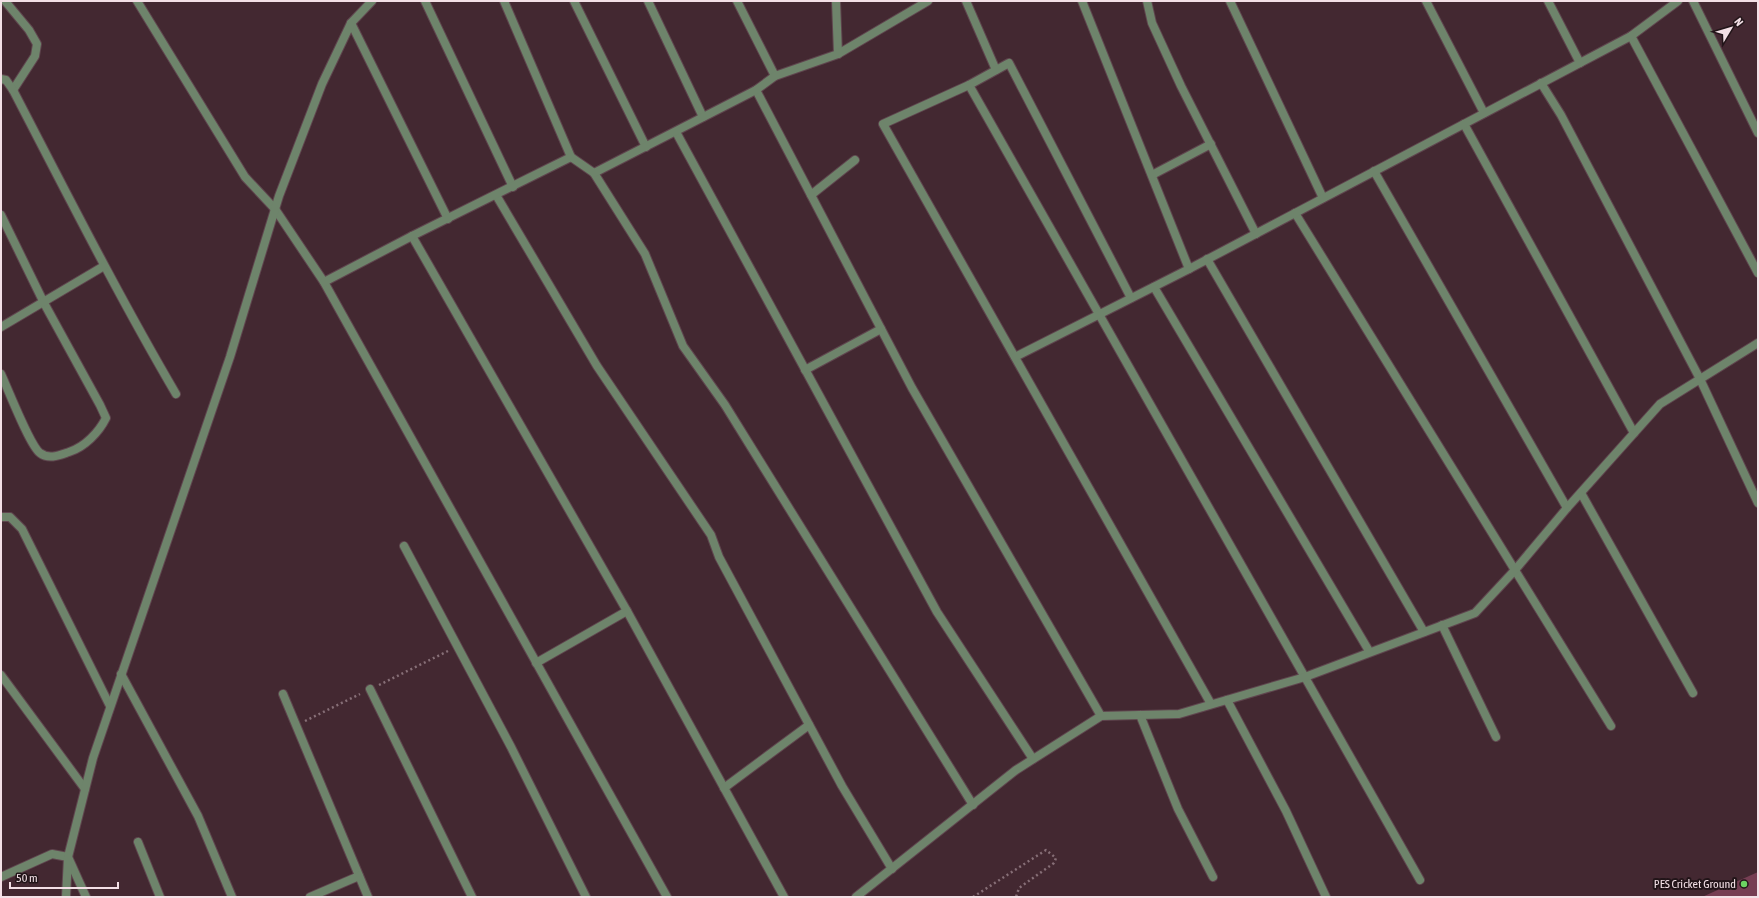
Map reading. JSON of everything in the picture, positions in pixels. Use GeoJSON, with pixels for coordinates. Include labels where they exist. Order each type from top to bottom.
{"type":"FeatureCollection","features":[{"type":"Feature","properties":{"kind":"street"},"geometry":{"type":"LineString","coordinates":[[5,1],[29,30],[37,44],[34,56],[13,90]]}},
{"type":"Feature","properties":{"kind":"street"},"geometry":{"type":"LineString","coordinates":[[137,1],[245,177],[275,209],[324,282],[667,897]]}},
{"type":"Feature","properties":{"kind":"street"},"geometry":{"type":"LineString","coordinates":[[66,897],[68,856],[85,789],[110,706],[230,357],[275,209],[322,84],[351,23],[372,1]]}},
{"type":"Feature","properties":{"kind":"street"},"geometry":{"type":"LineString","coordinates":[[425,1],[513,187]]}},
{"type":"Feature","properties":{"kind":"street"},"geometry":{"type":"LineString","coordinates":[[504,1],[571,157],[594,173],[645,254],[683,346],[725,405],[973,805]]}},
{"type":"Feature","properties":{"kind":"street"},"geometry":{"type":"LineString","coordinates":[[574,1],[646,147]]}},
{"type":"Feature","properties":{"kind":"street"},"geometry":{"type":"LineString","coordinates":[[648,1],[703,118]]}},
{"type":"Feature","properties":{"kind":"street"},"geometry":{"type":"LineString","coordinates":[[737,1],[775,76]]}},
{"type":"Feature","properties":{"kind":"street"},"geometry":{"type":"LineString","coordinates":[[836,1],[838,54]]}},
{"type":"Feature","properties":{"kind":"street"},"geometry":{"type":"LineString","coordinates":[[594,173],[756,90],[775,76],[838,54],[928,1]]}},
{"type":"Feature","properties":{"kind":"street"},"geometry":{"type":"LineString","coordinates":[[966,1],[996,70]]}},
{"type":"Feature","properties":{"kind":"street"},"geometry":{"type":"LineString","coordinates":[[1082,1],[1189,269]]}},
{"type":"Feature","properties":{"kind":"street"},"geometry":{"type":"LineString","coordinates":[[1147,1],[1152,23],[1210,144],[1256,234]]}},
{"type":"Feature","properties":{"kind":"street"},"geometry":{"type":"LineString","coordinates":[[1230,1],[1323,198]]}},
{"type":"Feature","properties":{"kind":"street"},"geometry":{"type":"LineString","coordinates":[[1426,1],[1484,113]]}},
{"type":"Feature","properties":{"kind":"street"},"geometry":{"type":"LineString","coordinates":[[1548,1],[1580,63]]}},
{"type":"Feature","properties":{"kind":"street"},"geometry":{"type":"LineString","coordinates":[[1015,357],[1189,269],[1631,36],[1678,1]]}},
{"type":"Feature","properties":{"kind":"street"},"geometry":{"type":"LineString","coordinates":[[1693,1],[1758,133]]}},
{"type":"Feature","properties":{"kind":"street"},"geometry":{"type":"LineString","coordinates":[[351,23],[448,218]]}},
{"type":"Feature","properties":{"kind":"street"},"geometry":{"type":"LineString","coordinates":[[1631,36],[1758,273]]}},
{"type":"Feature","properties":{"kind":"street"},"geometry":{"type":"LineString","coordinates":[[1131,298],[1009,63],[969,85],[883,124],[1211,704]]}},
{"type":"Feature","properties":{"kind":"street"},"geometry":{"type":"LineString","coordinates":[[1,79],[6,80],[13,90],[104,266],[138,329],[176,394]]}},
{"type":"Feature","properties":{"kind":"street"},"geometry":{"type":"LineString","coordinates":[[1541,83],[1561,115],[1700,379],[1758,503]]}},
{"type":"Feature","properties":{"kind":"street"},"geometry":{"type":"LineString","coordinates":[[969,85],[1420,880]]}},
{"type":"Feature","properties":{"kind":"street"},"geometry":{"type":"LineString","coordinates":[[756,90],[916,395],[1101,716]]}},
{"type":"Feature","properties":{"kind":"street"},"geometry":{"type":"LineString","coordinates":[[1464,124],[1634,433]]}},
{"type":"Feature","properties":{"kind":"street"},"geometry":{"type":"LineString","coordinates":[[676,132],[937,612],[1033,759]]}},
{"type":"Feature","properties":{"kind":"street"},"geometry":{"type":"LineString","coordinates":[[1152,175],[1210,144]]}},
{"type":"Feature","properties":{"kind":"street"},"geometry":{"type":"LineString","coordinates":[[324,282],[412,236],[571,157]]}},
{"type":"Feature","properties":{"kind":"street"},"geometry":{"type":"LineString","coordinates":[[811,195],[855,160]]}},
{"type":"Feature","properties":{"kind":"street"},"geometry":{"type":"LineString","coordinates":[[1374,171],[1567,508]]}},
{"type":"Feature","properties":{"kind":"street"},"geometry":{"type":"LineString","coordinates":[[496,195],[597,366],[711,535],[719,557],[842,786],[892,869]]}},
{"type":"Feature","properties":{"kind":"street"},"geometry":{"type":"LineString","coordinates":[[1295,213],[1611,726]]}},
{"type":"Feature","properties":{"kind":"street"},"geometry":{"type":"LineString","coordinates":[[1,216],[44,303],[106,418],[100,430],[77,450],[50,457],[40,453],[31,441],[1,374]]}},
{"type":"Feature","properties":{"kind":"street"},"geometry":{"type":"LineString","coordinates":[[412,236],[627,611],[784,897]]}},
{"type":"Feature","properties":{"kind":"street"},"geometry":{"type":"LineString","coordinates":[[1207,259],[1424,632]]}},
{"type":"Feature","properties":{"kind":"street"},"geometry":{"type":"LineString","coordinates":[[1,328],[104,266]]}},
{"type":"Feature","properties":{"kind":"street"},"geometry":{"type":"LineString","coordinates":[[1154,287],[1369,651]]}},
{"type":"Feature","properties":{"kind":"street"},"geometry":{"type":"LineString","coordinates":[[805,370],[881,329]]}},
{"type":"Feature","properties":{"kind":"street"},"geometry":{"type":"LineString","coordinates":[[856,897],[1016,770],[1101,716],[1179,714],[1305,677],[1369,651],[1475,613],[1515,570],[1567,508],[1660,404],[1758,343]]}},
{"type":"Feature","properties":{"kind":"street"},"geometry":{"type":"LineString","coordinates":[[1582,493],[1693,693]]}},
{"type":"Feature","properties":{"kind":"street"},"geometry":{"type":"LineString","coordinates":[[1,517],[10,517],[22,529],[110,706]]}},
{"type":"Feature","properties":{"kind":"street"},"geometry":{"type":"LineString","coordinates":[[404,546],[511,747],[586,897]]}},
{"type":"Feature","properties":{"kind":"street"},"geometry":{"type":"LineString","coordinates":[[536,662],[627,611]]}},
{"type":"Feature","properties":{"kind":"street"},"geometry":{"type":"LineString","coordinates":[[1442,625],[1496,737]]}},
{"type":"Feature","properties":{"kind":"street"},"geometry":{"type":"LineString","coordinates":[[121,674],[198,816],[232,897]]}},
{"type":"Feature","properties":{"kind":"street"},"geometry":{"type":"LineString","coordinates":[[1,675],[85,789]]}},
{"type":"Feature","properties":{"kind":"street"},"geometry":{"type":"LineString","coordinates":[[370,689],[472,897]]}},
{"type":"Feature","properties":{"kind":"street"},"geometry":{"type":"LineString","coordinates":[[282,694],[368,897]]}},
{"type":"Feature","properties":{"kind":"street"},"geometry":{"type":"LineString","coordinates":[[1227,700],[1286,811],[1326,897]]}},
{"type":"Feature","properties":{"kind":"street"},"geometry":{"type":"LineString","coordinates":[[1140,715],[1178,809],[1214,877]]}},
{"type":"Feature","properties":{"kind":"street"},"geometry":{"type":"LineString","coordinates":[[724,788],[809,724]]}},
{"type":"Feature","properties":{"kind":"street"},"geometry":{"type":"LineString","coordinates":[[138,842],[160,897]]}},
{"type":"Feature","properties":{"kind":"street"},"geometry":{"type":"LineString","coordinates":[[1,877],[52,854],[68,856]]}},
{"type":"Feature","properties":{"kind":"street"},"geometry":{"type":"LineString","coordinates":[[68,856],[86,897]]}},
{"type":"Feature","properties":{"kind":"street"},"geometry":{"type":"LineString","coordinates":[[310,897],[359,876]]}},
{"type":"Feature","properties":{"kind":"path"},"geometry":{"type":"LineString","coordinates":[[973,897],[1046,850],[1056,858],[1054,863],[1019,888],[1016,897]]}},
{"type":"Feature","properties":{"kind":"shaded area","name":"PES Cricket Ground"},"geometry":{"type":"Polygon","coordinates":[[[1758,872],[1758,897],[1702,897],[1758,872]]]}},
{"type":"Feature","properties":{"kind":"place","name":"PES Cricket Ground"},"geometry":{"type":"Point","coordinates":[1744,884]}}]}
